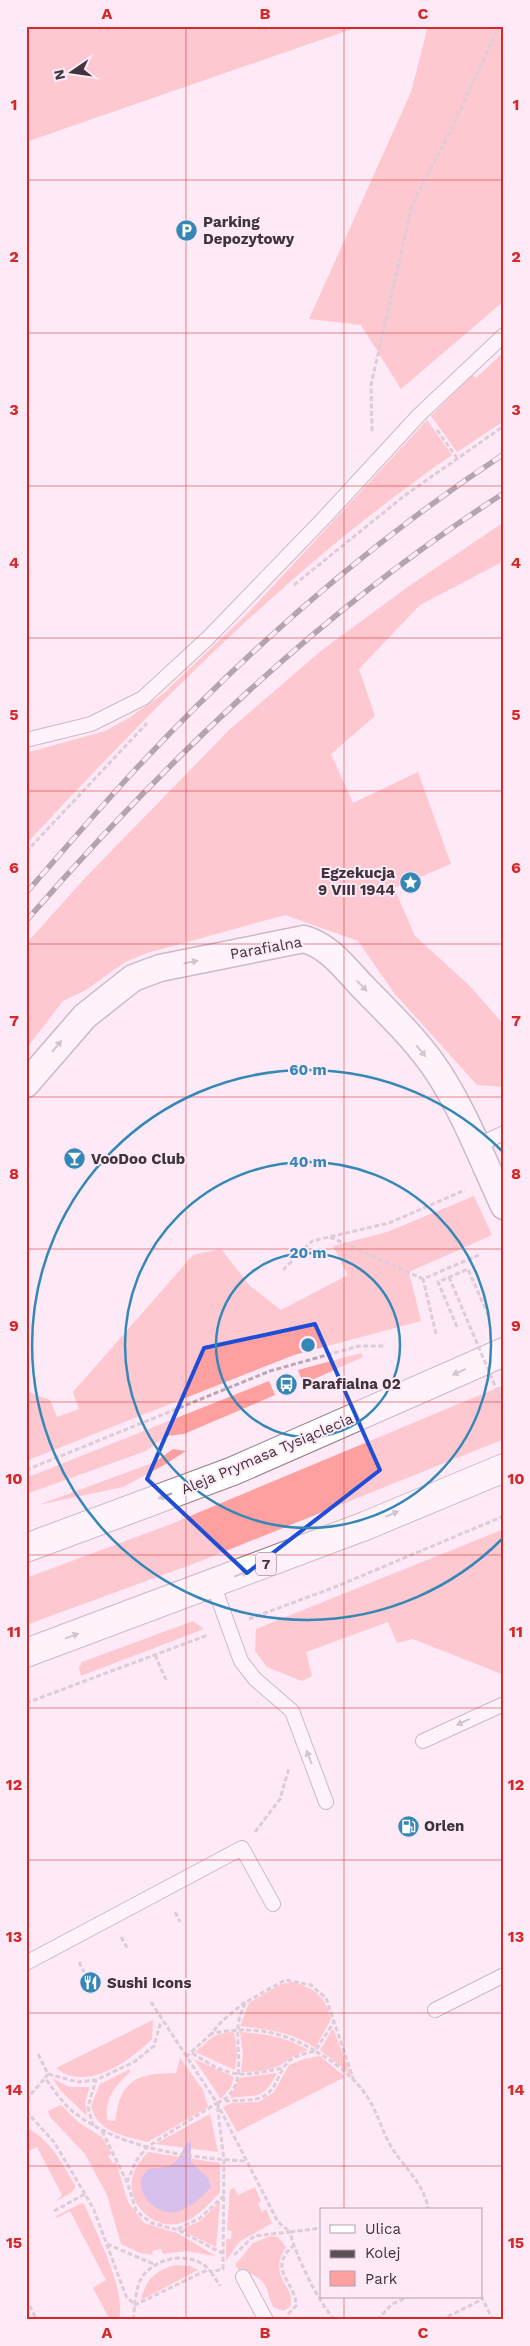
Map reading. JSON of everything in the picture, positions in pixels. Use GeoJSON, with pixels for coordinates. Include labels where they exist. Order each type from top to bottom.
{"type":"FeatureCollection","features":[{"type":"Feature","properties":{"kind":"main road","name":"Aleja Prymasa Tysiąclecia"},"geometry":{"type":"LineString","coordinates":[[26,1548],[232,1471],[504,1352]]}},
{"type":"Feature","properties":{"kind":"main road","name":"7"},"geometry":{"type":"LineString","coordinates":[[26,1653],[366,1526],[504,1468]]}},
{"type":"Feature","properties":{"kind":"street","name":"Parafialna"},"geometry":{"type":"LineString","coordinates":[[26,1084],[85,1016],[133,978],[160,968],[304,939],[318,943],[335,958],[389,1014],[437,1070],[458,1104],[504,1206]]}},
{"type":"Feature","properties":{"kind":"lane"},"geometry":{"type":"LineString","coordinates":[[26,740],[92,724],[143,698],[208,638],[423,411],[504,335]]}},
{"type":"Feature","properties":{"kind":"lane"},"geometry":{"type":"LineString","coordinates":[[476,1146],[504,1133]]}},
{"type":"Feature","properties":{"kind":"lane"},"geometry":{"type":"LineString","coordinates":[[213,1584],[242,1661],[254,1679],[292,1710],[326,1802]]}},
{"type":"Feature","properties":{"kind":"lane"},"geometry":{"type":"LineString","coordinates":[[423,1741],[504,1704]]}},
{"type":"Feature","properties":{"kind":"lane"},"geometry":{"type":"LineString","coordinates":[[26,1963],[242,1848],[274,1904]]}},
{"type":"Feature","properties":{"kind":"lane"},"geometry":{"type":"LineString","coordinates":[[435,2010],[504,1975]]}},
{"type":"Feature","properties":{"kind":"lane"},"geometry":{"type":"LineString","coordinates":[[243,2277],[266,2320]]}},
{"type":"Feature","properties":{"kind":"path"},"geometry":{"type":"LineString","coordinates":[[373,465],[372,385],[412,205],[450,132],[499,26]]}},
{"type":"Feature","properties":{"kind":"path"},"geometry":{"type":"LineString","coordinates":[[423,411],[457,458]]}},
{"type":"Feature","properties":{"kind":"path"},"geometry":{"type":"LineString","coordinates":[[291,588],[404,496],[501,428],[504,432]]}},
{"type":"Feature","properties":{"kind":"path"},"geometry":{"type":"LineString","coordinates":[[26,852],[151,719]]}},
{"type":"Feature","properties":{"kind":"path"},"geometry":{"type":"LineString","coordinates":[[283,1270],[312,1241],[389,1223],[466,1190]]}},
{"type":"Feature","properties":{"kind":"path"},"geometry":{"type":"LineString","coordinates":[[330,1237],[423,1279],[481,1254]]}},
{"type":"Feature","properties":{"kind":"path"},"geometry":{"type":"LineString","coordinates":[[457,1327],[438,1282],[468,1269],[488,1315]]}},
{"type":"Feature","properties":{"kind":"path"},"geometry":{"type":"LineString","coordinates":[[449,1277],[504,1407]]}},
{"type":"Feature","properties":{"kind":"path"},"geometry":{"type":"LineString","coordinates":[[423,1279],[436,1334]]}},
{"type":"Feature","properties":{"kind":"path"},"geometry":{"type":"LineString","coordinates":[[26,1470],[270,1371],[359,1346],[384,1346]]}},
{"type":"Feature","properties":{"kind":"path"},"geometry":{"type":"LineString","coordinates":[[26,1704],[335,1587],[504,1516]]}},
{"type":"Feature","properties":{"kind":"path"},"geometry":{"type":"LineString","coordinates":[[155,1655],[166,1680]]}},
{"type":"Feature","properties":{"kind":"path"},"geometry":{"type":"LineString","coordinates":[[242,1848],[280,1799],[300,1732]]}},
{"type":"Feature","properties":{"kind":"path"},"geometry":{"type":"LineString","coordinates":[[175,1912],[180,1922]]}},
{"type":"Feature","properties":{"kind":"path"},"geometry":{"type":"LineString","coordinates":[[79,1962],[84,1972]]}},
{"type":"Feature","properties":{"kind":"path"},"geometry":{"type":"LineString","coordinates":[[186,2057],[211,2034],[222,2020],[246,2002],[280,1982],[294,1980],[310,1985],[326,1998],[355,2081]]}},
{"type":"Feature","properties":{"kind":"path"},"geometry":{"type":"LineString","coordinates":[[151,2002],[161,2020],[218,2104],[278,2222],[290,2232],[320,2228]]}},
{"type":"Feature","properties":{"kind":"path"},"geometry":{"type":"LineString","coordinates":[[127,2182],[136,2161],[146,2147],[225,2100],[233,2088],[238,2075],[240,2056],[237,2029],[246,2002]]}},
{"type":"Feature","properties":{"kind":"path"},"geometry":{"type":"LineString","coordinates":[[38,2054],[48,2074],[78,2082],[96,2080],[134,2062],[154,2046],[161,2020]]}},
{"type":"Feature","properties":{"kind":"path"},"geometry":{"type":"LineString","coordinates":[[225,2100],[251,2100],[264,2096],[274,2087],[283,2068],[294,2058],[315,2051],[334,2021]]}},
{"type":"Feature","properties":{"kind":"path"},"geometry":{"type":"LineString","coordinates":[[211,2034],[237,2029],[283,2035],[327,2058],[355,2081],[371,2103],[391,2148],[426,2197],[428,2208]]}},
{"type":"Feature","properties":{"kind":"path"},"geometry":{"type":"LineString","coordinates":[[192,2053],[206,2062],[238,2075],[283,2068]]}},
{"type":"Feature","properties":{"kind":"path"},"geometry":{"type":"LineString","coordinates":[[26,2100],[48,2074]]}},
{"type":"Feature","properties":{"kind":"path"},"geometry":{"type":"LineString","coordinates":[[45,2078],[73,2112],[102,2131],[146,2147],[224,2160],[247,2161]]}},
{"type":"Feature","properties":{"kind":"path"},"geometry":{"type":"LineString","coordinates":[[94,2127],[88,2107],[96,2080]]}},
{"type":"Feature","properties":{"kind":"path"},"geometry":{"type":"LineString","coordinates":[[134,2320],[135,2305],[142,2277],[156,2265],[184,2257],[209,2269],[211,2272],[223,2268],[224,2160],[218,2104]]}},
{"type":"Feature","properties":{"kind":"path"},"geometry":{"type":"LineString","coordinates":[[26,2112],[54,2142],[84,2194],[107,2244],[126,2296],[135,2305]]}},
{"type":"Feature","properties":{"kind":"path"},"geometry":{"type":"LineString","coordinates":[[102,2131],[127,2182],[130,2197],[136,2210],[152,2222],[178,2230],[222,2253]]}},
{"type":"Feature","properties":{"kind":"path"},"geometry":{"type":"LineString","coordinates":[[54,2211],[84,2194]]}},
{"type":"Feature","properties":{"kind":"path"},"geometry":{"type":"LineString","coordinates":[[178,2230],[200,2218],[224,2196]]}},
{"type":"Feature","properties":{"kind":"path"},"geometry":{"type":"LineString","coordinates":[[107,2244],[156,2265]]}},
{"type":"Feature","properties":{"kind":"path"},"geometry":{"type":"LineString","coordinates":[[293,2246],[324,2306],[335,2320]]}},
{"type":"Feature","properties":{"kind":"path"},"geometry":{"type":"LineString","coordinates":[[135,2305],[209,2269]]}},
{"type":"Feature","properties":{"kind":"path"},"geometry":{"type":"LineString","coordinates":[[482,2297],[493,2320]]}},
{"type":"Feature","properties":{"kind":"path"},"geometry":{"type":"LineString","coordinates":[[377,2320],[392,2304],[406,2298]]}},
{"type":"Feature","properties":{"kind":"path"},"geometry":{"type":"LineString","coordinates":[[441,2320],[480,2298]]}},
{"type":"Feature","properties":{"kind":"path"},"geometry":{"type":"LineString","coordinates":[[26,2299],[37,2320]]}},
{"type":"Feature","properties":{"kind":"highlighted area"},"geometry":{"type":"Polygon","coordinates":[[[315,1324],[380,1470],[247,1573],[147,1479],[204,1348],[315,1324]]]}},
{"type":"Feature","properties":{"kind":"green space"},"geometry":{"type":"Polygon","coordinates":[[[26,26],[361,26],[26,142],[26,26]]]}},
{"type":"Feature","properties":{"kind":"green space"},"geometry":{"type":"Polygon","coordinates":[[[428,26],[504,26],[504,301],[401,389],[361,325],[309,319],[411,92],[428,26]]]}},
{"type":"Feature","properties":{"kind":"green space"},"geometry":{"type":"Polygon","coordinates":[[[504,352],[504,421],[457,452],[431,416],[472,375],[476,378],[504,352]]]}},
{"type":"Feature","properties":{"kind":"green space"},"geometry":{"type":"Polygon","coordinates":[[[427,420],[452,455],[336,542],[228,638],[126,739],[26,844],[26,753],[105,731],[129,718],[164,693],[247,614],[427,420]]]}},
{"type":"Feature","properties":{"kind":"green space"},"geometry":{"type":"Polygon","coordinates":[[[504,522],[504,561],[420,605],[359,669],[375,716],[331,754],[353,803],[418,772],[451,864],[394,888],[415,936],[470,986],[504,1025],[504,1087],[477,1085],[394,993],[358,941],[285,915],[147,953],[125,962],[86,990],[63,1001],[26,1049],[26,944],[85,878],[230,729],[322,650],[409,586],[504,522]]]}},
{"type":"Feature","properties":{"kind":"green space"},"geometry":{"type":"Polygon","coordinates":[[[474,1196],[492,1235],[409,1272],[421,1321],[294,1355],[26,1461],[26,1391],[50,1400],[57,1417],[79,1409],[73,1392],[193,1255],[221,1249],[250,1286],[281,1310],[348,1275],[333,1246],[387,1232],[474,1196]]]}},
{"type":"Feature","properties":{"kind":"green space"},"geometry":{"type":"Polygon","coordinates":[[[361,1353],[363,1357],[303,1384],[298,1370],[361,1353]]]}},
{"type":"Feature","properties":{"kind":"green space"},"geometry":{"type":"Polygon","coordinates":[[[269,1381],[275,1395],[184,1434],[166,1436],[146,1451],[26,1494],[26,1478],[269,1381]]]}},
{"type":"Feature","properties":{"kind":"green space"},"geometry":{"type":"Polygon","coordinates":[[[504,1385],[504,1439],[201,1561],[26,1625],[26,1578],[171,1524],[504,1385]]]}},
{"type":"Feature","properties":{"kind":"green space"},"geometry":{"type":"Polygon","coordinates":[[[173,1449],[186,1451],[123,1487],[38,1505],[155,1462],[173,1449]]]}},
{"type":"Feature","properties":{"kind":"green space"},"geometry":{"type":"Polygon","coordinates":[[[504,1529],[504,1675],[413,1639],[397,1643],[388,1622],[306,1652],[312,1676],[302,1681],[267,1667],[255,1651],[256,1629],[504,1529]]]}},
{"type":"Feature","properties":{"kind":"green space"},"geometry":{"type":"Polygon","coordinates":[[[193,1621],[204,1629],[81,1676],[79,1668],[82,1662],[193,1621]]]}},
{"type":"Feature","properties":{"kind":"green space"},"geometry":{"type":"Polygon","coordinates":[[[293,1982],[314,1991],[326,2004],[329,2011],[331,2019],[315,2048],[289,2035],[240,2026],[249,2003],[281,1984],[293,1982]]]}},
{"type":"Feature","properties":{"kind":"green space"},"geometry":{"type":"Polygon","coordinates":[[[153,2020],[152,2039],[132,2056],[107,2071],[94,2076],[81,2077],[68,2075],[56,2068],[153,2020]]]}},
{"type":"Feature","properties":{"kind":"green space"},"geometry":{"type":"Polygon","coordinates":[[[333,2028],[350,2074],[320,2050],[333,2028]]]}},
{"type":"Feature","properties":{"kind":"green space"},"geometry":{"type":"Polygon","coordinates":[[[234,2031],[237,2053],[235,2070],[195,2052],[214,2036],[234,2031]]]}},
{"type":"Feature","properties":{"kind":"green space"},"geometry":{"type":"Polygon","coordinates":[[[240,2032],[276,2037],[308,2050],[271,2069],[241,2072],[243,2054],[240,2032]]]}},
{"type":"Feature","properties":{"kind":"green space"},"geometry":{"type":"Polygon","coordinates":[[[320,2056],[345,2077],[237,2132],[223,2107],[232,2103],[259,2102],[274,2092],[289,2065],[304,2059],[320,2056]]]}},
{"type":"Feature","properties":{"kind":"green space"},"geometry":{"type":"Polygon","coordinates":[[[180,2058],[203,2090],[208,2107],[148,2142],[113,2132],[99,2122],[91,2106],[100,2084],[130,2069],[130,2072],[120,2082],[109,2099],[107,2120],[115,2121],[120,2100],[125,2089],[131,2083],[144,2076],[176,2073],[180,2058]]]}},
{"type":"Feature","properties":{"kind":"green space"},"geometry":{"type":"Polygon","coordinates":[[[194,2059],[234,2077],[231,2087],[221,2099],[194,2059]]]}},
{"type":"Feature","properties":{"kind":"green space"},"geometry":{"type":"Polygon","coordinates":[[[277,2073],[268,2088],[263,2092],[253,2096],[230,2098],[239,2078],[277,2073]]]}},
{"type":"Feature","properties":{"kind":"green space"},"geometry":{"type":"Polygon","coordinates":[[[52,2078],[69,2087],[90,2087],[85,2102],[87,2116],[61,2091],[52,2078]]]}},
{"type":"Feature","properties":{"kind":"green space"},"geometry":{"type":"Polygon","coordinates":[[[61,2105],[78,2122],[102,2137],[112,2154],[108,2156],[113,2163],[116,2162],[128,2202],[144,2223],[177,2233],[216,2256],[186,2251],[163,2254],[161,2249],[152,2251],[153,2255],[140,2253],[121,2244],[107,2195],[85,2154],[50,2117],[48,2111],[61,2105]]]}},
{"type":"Feature","properties":{"kind":"green space"},"geometry":{"type":"Polygon","coordinates":[[[210,2114],[218,2152],[155,2144],[210,2114]]]}},
{"type":"Feature","properties":{"kind":"green space"},"geometry":{"type":"Polygon","coordinates":[[[26,2128],[42,2138],[55,2152],[75,2185],[71,2193],[56,2201],[62,2195],[37,2147],[26,2152],[26,2128]]]}},
{"type":"Feature","properties":{"kind":"green space"},"geometry":{"type":"Polygon","coordinates":[[[148,2152],[220,2163],[220,2192],[208,2205],[189,2220],[174,2224],[164,2224],[154,2220],[139,2207],[134,2199],[132,2189],[134,2171],[148,2152]]]}},
{"type":"Feature","properties":{"kind":"green space"},"geometry":{"type":"Polygon","coordinates":[[[255,2187],[261,2201],[258,2204],[262,2212],[266,2209],[272,2223],[239,2242],[226,2261],[226,2239],[231,2239],[232,2231],[227,2230],[230,2190],[234,2188],[238,2195],[255,2187]]]}},
{"type":"Feature","properties":{"kind":"green space"},"geometry":{"type":"Polygon","coordinates":[[[220,2202],[216,2247],[181,2230],[200,2221],[220,2202]]]}},
{"type":"Feature","properties":{"kind":"green space"},"geometry":{"type":"Polygon","coordinates":[[[82,2203],[85,2205],[109,2262],[118,2293],[119,2320],[110,2320],[93,2288],[106,2280],[70,2211],[57,2218],[56,2216],[82,2203]]]}},
{"type":"Feature","properties":{"kind":"green space"},"geometry":{"type":"Polygon","coordinates":[[[271,2236],[278,2237],[286,2247],[279,2266],[280,2274],[290,2293],[291,2300],[290,2307],[283,2311],[273,2307],[266,2287],[261,2280],[250,2273],[242,2274],[235,2265],[253,2243],[271,2236]]]}},
{"type":"Feature","properties":{"kind":"green space"},"geometry":{"type":"Polygon","coordinates":[[[176,2265],[190,2266],[198,2270],[141,2300],[145,2287],[153,2276],[163,2269],[176,2265]]]}},
{"type":"Feature","properties":{"kind":"shaded area"},"geometry":{"type":"Polygon","coordinates":[[[191,2141],[191,2162],[208,2178],[211,2187],[186,2208],[176,2212],[163,2211],[151,2204],[146,2198],[141,2186],[141,2179],[147,2169],[168,2166],[176,2161],[186,2143],[191,2141]]]}},
{"type":"Feature","properties":{"kind":"railway"},"geometry":{"type":"LineString","coordinates":[[26,893],[134,771],[219,684],[264,642],[357,562],[405,524],[504,454]]}},
{"type":"Feature","properties":{"kind":"railway"},"geometry":{"type":"LineString","coordinates":[[26,921],[134,803],[191,745],[250,690],[310,637],[373,586],[437,538],[504,493]]}},
{"type":"Feature","properties":{"kind":"place","name":"Parking Depozytowy"},"geometry":{"type":"Point","coordinates":[187,231]}},
{"type":"Feature","properties":{"kind":"place","name":"Egzekucja 9 VIII 1944"},"geometry":{"type":"Point","coordinates":[411,882]}},
{"type":"Feature","properties":{"kind":"place","name":"VooDoo Club"},"geometry":{"type":"Point","coordinates":[75,1159]}},
{"type":"Feature","properties":{"kind":"place","name":"Parafialna 02"},"geometry":{"type":"Point","coordinates":[286,1384]}},
{"type":"Feature","properties":{"kind":"place","name":"Orlen"},"geometry":{"type":"Point","coordinates":[408,1826]}},
{"type":"Feature","properties":{"kind":"place","name":"Sushi Icons"},"geometry":{"type":"Point","coordinates":[91,1983]}}]}
